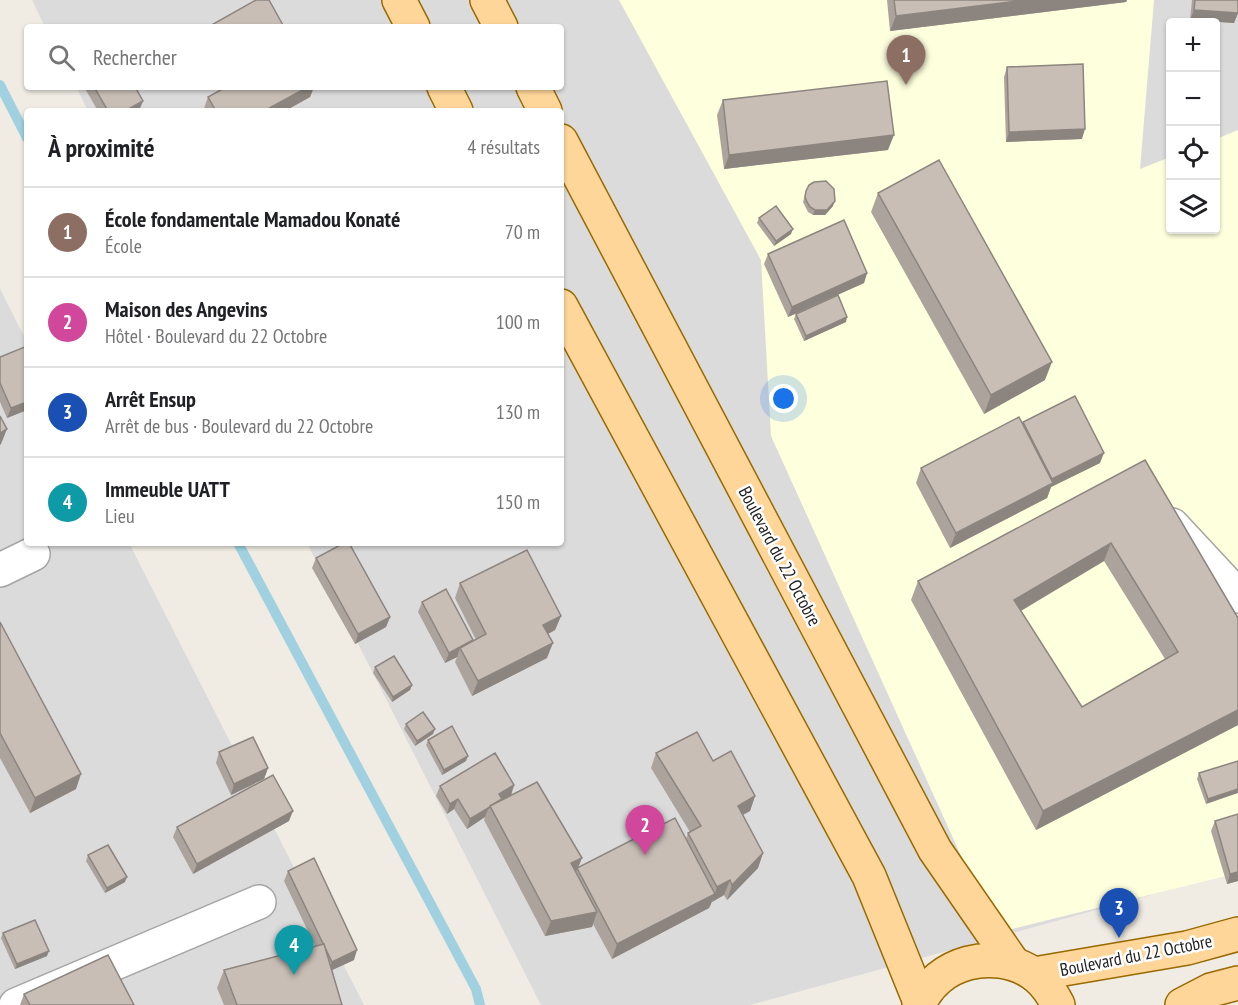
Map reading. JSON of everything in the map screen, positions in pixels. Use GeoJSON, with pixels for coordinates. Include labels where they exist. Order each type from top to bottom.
{"type":"FeatureCollection","features":[{"type":"Feature","properties":{"kind":"main road"},"geometry":{"type":"LineString","coordinates":[[399,0],[411,24]]}},
{"type":"Feature","properties":{"kind":"main road"},"geometry":{"type":"LineString","coordinates":[[487,0],[499,24]]}},
{"type":"Feature","properties":{"kind":"main road"},"geometry":{"type":"LineString","coordinates":[[446,90],[454,108]]}},
{"type":"Feature","properties":{"kind":"main road"},"geometry":{"type":"LineString","coordinates":[[534,90],[544,108]]}},
{"type":"Feature","properties":{"kind":"main road","name":"Boulevard du 22 Octobre"},"geometry":{"type":"LineString","coordinates":[[564,147],[935,850],[1023,968],[1187,948],[1238,934]]}},
{"type":"Feature","properties":{"kind":"main road"},"geometry":{"type":"LineString","coordinates":[[564,312],[869,876],[920,1003]]}},
{"type":"Feature","properties":{"kind":"main road"},"geometry":{"type":"LineString","coordinates":[[920,1003],[942,975],[973,961],[990,959],[1023,968],[1050,990],[1058,1005]]}},
{"type":"Feature","properties":{"kind":"main road"},"geometry":{"type":"LineString","coordinates":[[1182,1005],[1211,990],[1238,983]]}},
{"type":"Feature","properties":{"kind":"street"},"geometry":{"type":"LineString","coordinates":[[1169,521],[1238,596]]}},
{"type":"Feature","properties":{"kind":"street"},"geometry":{"type":"LineString","coordinates":[[0,570],[33,554]]}},
{"type":"Feature","properties":{"kind":"street"},"geometry":{"type":"LineString","coordinates":[[16,1005],[259,903]]}},
{"type":"Feature","properties":{"kind":"street"},"geometry":{"type":"LineString","coordinates":[[0,998],[4,1005]]}},
{"type":"Feature","properties":{"kind":"shaded area"},"geometry":{"type":"Polygon","coordinates":[[[32,0],[1238,0],[1238,871],[750,1005],[541,1005],[309,546],[564,546],[564,108],[86,108],[78,90],[564,90],[564,24],[44,24],[32,0]]]}},
{"type":"Feature","properties":{"kind":"shaded area"},"geometry":{"type":"Polygon","coordinates":[[[619,0],[1154,0],[1140,169],[1166,159],[1166,234],[1220,234],[1220,137],[1238,130],[1238,873],[996,933],[771,436],[761,260],[619,0]]]}},
{"type":"Feature","properties":{"kind":"shaded area"},"geometry":{"type":"Polygon","coordinates":[[[0,289],[24,336],[24,546],[131,546],[364,1005],[0,1005],[0,289]]]}},
{"type":"Feature","properties":{"kind":"building"},"geometry":{"type":"Polygon","coordinates":[[[256,0],[269,0],[282,24],[213,24],[256,0]]]}},
{"type":"Feature","properties":{"kind":"building"},"geometry":{"type":"Polygon","coordinates":[[[894,0],[1027,0],[896,16],[894,0]]]}},
{"type":"Feature","properties":{"kind":"building"},"geometry":{"type":"Polygon","coordinates":[[[1195,0],[1238,0],[1238,13],[1194,10],[1195,0]]]}},
{"type":"Feature","properties":{"kind":"building"},"geometry":{"type":"Polygon","coordinates":[[[1083,64],[1085,129],[1009,132],[1007,67],[1083,64]]]}},
{"type":"Feature","properties":{"kind":"building"},"geometry":{"type":"Polygon","coordinates":[[[887,81],[894,135],[729,155],[723,100],[887,81]]]}},
{"type":"Feature","properties":{"kind":"building"},"geometry":{"type":"Polygon","coordinates":[[[96,90],[137,90],[143,101],[130,108],[106,108],[96,90]]]}},
{"type":"Feature","properties":{"kind":"building"},"geometry":{"type":"Polygon","coordinates":[[[221,90],[302,90],[270,108],[214,108],[208,97],[221,90]]]}},
{"type":"Feature","properties":{"kind":"building"},"geometry":{"type":"Polygon","coordinates":[[[939,160],[1052,362],[991,395],[878,193],[939,160]]]}},
{"type":"Feature","properties":{"kind":"building"},"geometry":{"type":"Polygon","coordinates":[[[826,181],[834,189],[835,201],[827,210],[815,210],[807,202],[806,191],[814,182],[826,181]]]}},
{"type":"Feature","properties":{"kind":"building"},"geometry":{"type":"Polygon","coordinates":[[[776,206],[793,229],[776,241],[759,218],[776,206]]]}},
{"type":"Feature","properties":{"kind":"building"},"geometry":{"type":"Polygon","coordinates":[[[844,220],[867,273],[792,307],[768,254],[844,220]]]}},
{"type":"Feature","properties":{"kind":"building"},"geometry":{"type":"Polygon","coordinates":[[[838,295],[847,317],[806,336],[796,314],[838,295]]]}},
{"type":"Feature","properties":{"kind":"building"},"geometry":{"type":"Polygon","coordinates":[[[24,347],[24,403],[11,408],[0,383],[0,357],[24,347]]]}},
{"type":"Feature","properties":{"kind":"building"},"geometry":{"type":"Polygon","coordinates":[[[1075,396],[1104,453],[1052,479],[1023,422],[1075,396]]]}},
{"type":"Feature","properties":{"kind":"building"},"geometry":{"type":"Polygon","coordinates":[[[0,416],[7,429],[0,433],[0,416]]]}},
{"type":"Feature","properties":{"kind":"building"},"geometry":{"type":"Polygon","coordinates":[[[1019,417],[1053,483],[956,533],[921,468],[1019,417]]]}},
{"type":"Feature","properties":{"kind":"building"},"geometry":{"type":"Polygon","coordinates":[[[1145,460],[1238,618],[1238,710],[1043,811],[918,581],[1145,460]],[[1111,543],[1014,600],[1082,707],[1178,652],[1111,543]]]}},
{"type":"Feature","properties":{"kind":"building"},"geometry":{"type":"Polygon","coordinates":[[[338,546],[351,546],[390,617],[358,634],[316,558],[338,546]]]}},
{"type":"Feature","properties":{"kind":"building"},"geometry":{"type":"Polygon","coordinates":[[[527,550],[561,616],[543,625],[553,643],[478,681],[460,648],[486,634],[460,583],[527,550]]]}},
{"type":"Feature","properties":{"kind":"building"},"geometry":{"type":"Polygon","coordinates":[[[446,589],[473,640],[449,653],[422,602],[446,589]]]}},
{"type":"Feature","properties":{"kind":"building"},"geometry":{"type":"Polygon","coordinates":[[[0,622],[81,774],[35,798],[0,733],[0,622]]]}},
{"type":"Feature","properties":{"kind":"building"},"geometry":{"type":"Polygon","coordinates":[[[394,656],[412,685],[393,697],[375,667],[394,656]]]}},
{"type":"Feature","properties":{"kind":"building"},"geometry":{"type":"Polygon","coordinates":[[[423,712],[435,729],[417,741],[406,724],[423,712]]]}},
{"type":"Feature","properties":{"kind":"building"},"geometry":{"type":"Polygon","coordinates":[[[452,726],[468,756],[444,770],[428,740],[452,726]]]}},
{"type":"Feature","properties":{"kind":"building"},"geometry":{"type":"Polygon","coordinates":[[[697,732],[713,761],[731,751],[755,796],[738,806],[763,853],[732,885],[730,880],[717,887],[688,833],[701,826],[656,753],[697,732]]]}},
{"type":"Feature","properties":{"kind":"building"},"geometry":{"type":"Polygon","coordinates":[[[253,737],[268,768],[234,784],[219,752],[253,737]]]}},
{"type":"Feature","properties":{"kind":"building"},"geometry":{"type":"Polygon","coordinates":[[[495,753],[514,785],[499,794],[502,799],[470,819],[458,799],[450,804],[440,786],[495,753]]]}},
{"type":"Feature","properties":{"kind":"building"},"geometry":{"type":"Polygon","coordinates":[[[1238,761],[1238,789],[1208,799],[1199,773],[1238,761]]]}},
{"type":"Feature","properties":{"kind":"building"},"geometry":{"type":"Polygon","coordinates":[[[273,775],[293,811],[197,864],[177,827],[273,775]]]}},
{"type":"Feature","properties":{"kind":"building"},"geometry":{"type":"Polygon","coordinates":[[[537,782],[582,858],[571,863],[597,912],[551,921],[490,806],[537,782]]]}},
{"type":"Feature","properties":{"kind":"building"},"geometry":{"type":"Polygon","coordinates":[[[1238,814],[1238,872],[1230,874],[1215,821],[1238,814]]]}},
{"type":"Feature","properties":{"kind":"building"},"geometry":{"type":"Polygon","coordinates":[[[675,818],[715,894],[617,944],[577,868],[675,818]]]}},
{"type":"Feature","properties":{"kind":"building"},"geometry":{"type":"Polygon","coordinates":[[[108,845],[127,877],[107,888],[88,855],[108,845]]]}},
{"type":"Feature","properties":{"kind":"building"},"geometry":{"type":"Polygon","coordinates":[[[314,858],[357,950],[332,962],[288,871],[314,858]]]}},
{"type":"Feature","properties":{"kind":"building"},"geometry":{"type":"Polygon","coordinates":[[[35,920],[49,951],[17,964],[3,933],[35,920]]]}},
{"type":"Feature","properties":{"kind":"building"},"geometry":{"type":"Polygon","coordinates":[[[324,944],[342,1005],[237,1005],[224,970],[324,944]]]}},
{"type":"Feature","properties":{"kind":"building"},"geometry":{"type":"Polygon","coordinates":[[[108,955],[134,1005],[30,1005],[24,994],[108,955]]]}},
{"type":"Feature","properties":{"kind":"waterway"},"geometry":{"type":"LineString","coordinates":[[0,85],[24,132]]}},
{"type":"Feature","properties":{"kind":"waterway"},"geometry":{"type":"LineString","coordinates":[[240,546],[476,989],[480,1005]]}},
{"type":"Feature","properties":{"kind":"place","name":"École fondamentale Mamadou Konaté"},"geometry":{"type":"Point","coordinates":[906,85]}},
{"type":"Feature","properties":{"kind":"place","name":"Maison des Angevins"},"geometry":{"type":"Point","coordinates":[645,855]}},
{"type":"Feature","properties":{"kind":"place","name":"Arrêt Ensup"},"geometry":{"type":"Point","coordinates":[1119,938]}},
{"type":"Feature","properties":{"kind":"place","name":"Immeuble UATT"},"geometry":{"type":"Point","coordinates":[294,975]}}]}
